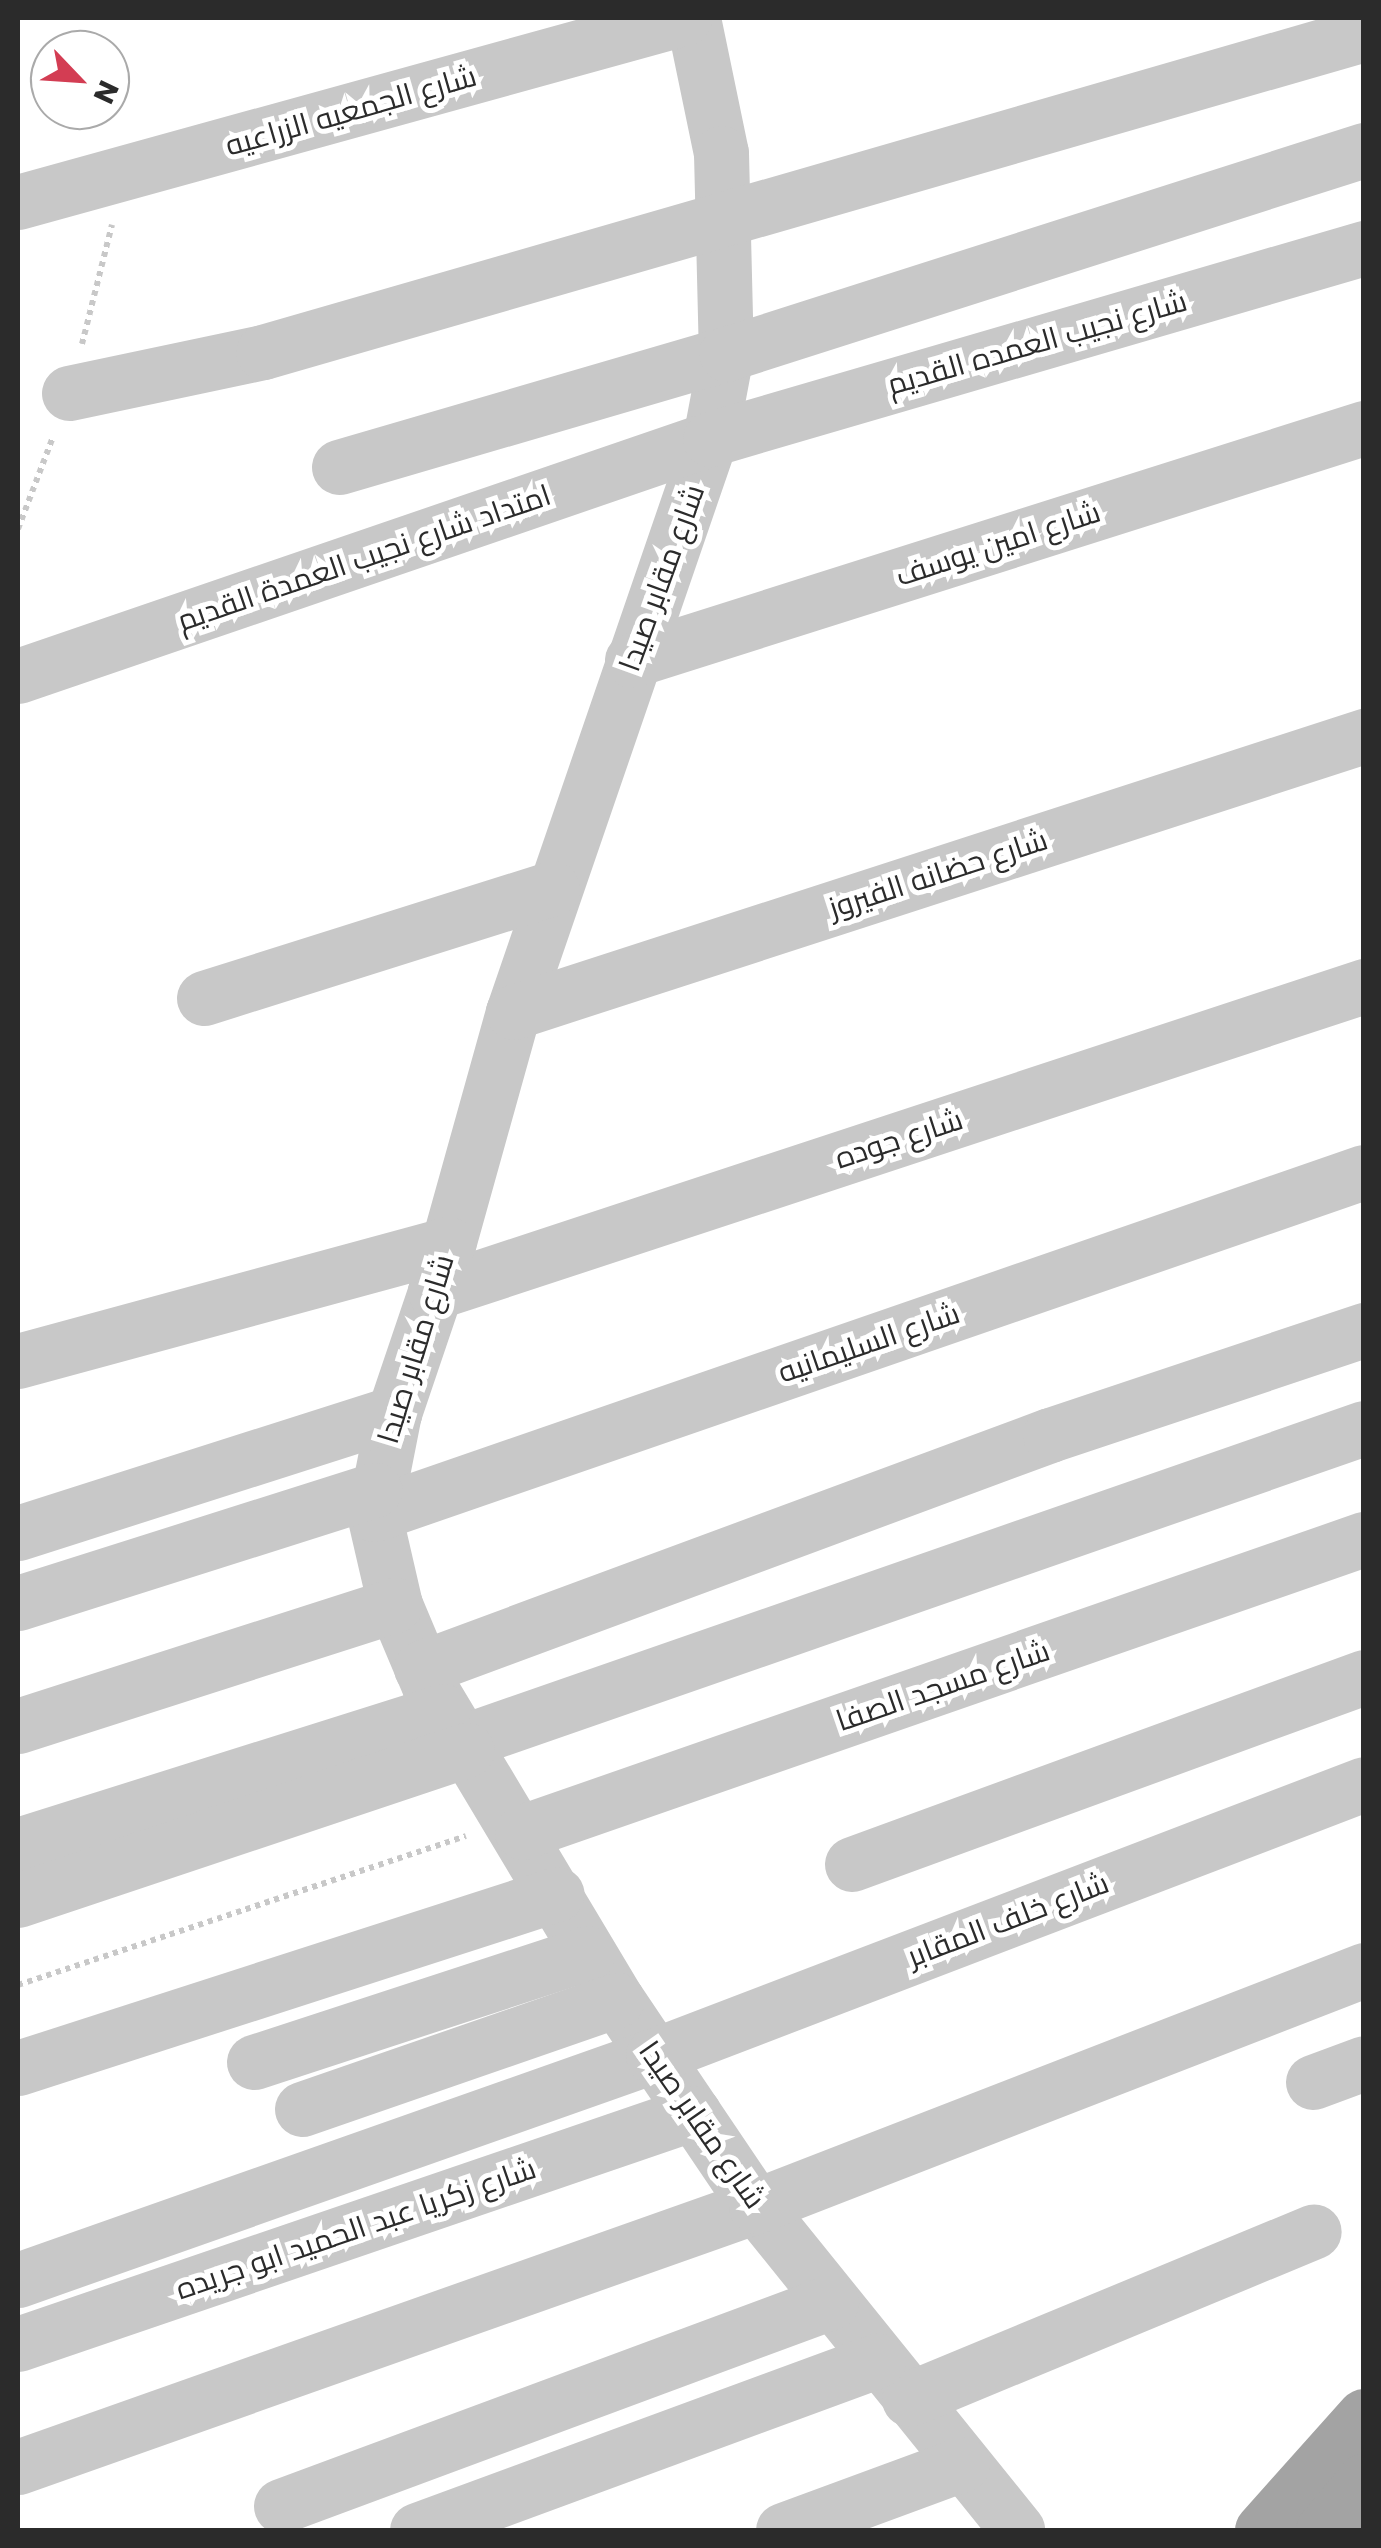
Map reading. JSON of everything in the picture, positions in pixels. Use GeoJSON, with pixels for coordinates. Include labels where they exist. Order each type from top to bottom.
{"type":"FeatureCollection","features":[{"type":"Feature","properties":{"kind":"main road"},"geometry":{"type":"LineString","coordinates":[[1262,2530],[1364,2416]]}},
{"type":"Feature","properties":{"kind":"main road"},"geometry":{"type":"LineString","coordinates":[[1323,2530],[1364,2482]]}},
{"type":"Feature","properties":{"kind":"street","name":"شارع الجمعيه الزراعيه"},"geometry":{"type":"LineString","coordinates":[[18,202],[684,18]]}},
{"type":"Feature","properties":{"kind":"street","name":"شارع مقابر صيدا"},"geometry":{"type":"LineString","coordinates":[[693,18],[718,130],[726,354],[710,439],[552,888],[442,1268],[394,1413],[374,1502],[395,1605],[448,1718],[518,1826],[588,1954],[756,2206],[1017,2530]]}},
{"type":"Feature","properties":{"kind":"street"},"geometry":{"type":"LineString","coordinates":[[70,393],[263,352],[719,216],[1364,34]]}},
{"type":"Feature","properties":{"kind":"street"},"geometry":{"type":"LineString","coordinates":[[340,467],[726,354],[1364,150]]}},
{"type":"Feature","properties":{"kind":"street","name":"شارع نجيب العمده القديم"},"geometry":{"type":"LineString","coordinates":[[710,439],[1364,248]]}},
{"type":"Feature","properties":{"kind":"street","name":"شارع امين يوسف"},"geometry":{"type":"LineString","coordinates":[[632,660],[1364,428]]}},
{"type":"Feature","properties":{"kind":"street","name":"امتداد شارع نجيب العمدة القديم"},"geometry":{"type":"LineString","coordinates":[[18,676],[710,439]]}},
{"type":"Feature","properties":{"kind":"street","name":"شارع حضانه الفيروز"},"geometry":{"type":"LineString","coordinates":[[513,1012],[1364,736]]}},
{"type":"Feature","properties":{"kind":"street"},"geometry":{"type":"LineString","coordinates":[[204,998],[552,888]]}},
{"type":"Feature","properties":{"kind":"street","name":"شارع جوده"},"geometry":{"type":"LineString","coordinates":[[18,1361],[442,1268],[1364,986]]}},
{"type":"Feature","properties":{"kind":"street","name":"شارع السليمانيه"},"geometry":{"type":"LineString","coordinates":[[18,1603],[374,1502],[1364,1172]]}},
{"type":"Feature","properties":{"kind":"street"},"geometry":{"type":"LineString","coordinates":[[18,1900],[448,1718],[1050,1435],[1364,1330]]}},
{"type":"Feature","properties":{"kind":"street"},"geometry":{"type":"LineString","coordinates":[[18,1533],[394,1413]]}},
{"type":"Feature","properties":{"kind":"street"},"geometry":{"type":"LineString","coordinates":[[18,1846],[448,1718],[1364,1428]]}},
{"type":"Feature","properties":{"kind":"street","name":"شارع مسجد الصفا"},"geometry":{"type":"LineString","coordinates":[[518,1826],[1364,1539]]}},
{"type":"Feature","properties":{"kind":"street"},"geometry":{"type":"LineString","coordinates":[[18,1726],[395,1605]]}},
{"type":"Feature","properties":{"kind":"street"},"geometry":{"type":"LineString","coordinates":[[852,1864],[1364,1677]]}},
{"type":"Feature","properties":{"kind":"street","name":"شارع خلف المقابر"},"geometry":{"type":"LineString","coordinates":[[18,2280],[653,2056],[1364,1784]]}},
{"type":"Feature","properties":{"kind":"street"},"geometry":{"type":"LineString","coordinates":[[18,2068],[557,1894]]}},
{"type":"Feature","properties":{"kind":"street"},"geometry":{"type":"LineString","coordinates":[[254,2062],[588,1954]]}},
{"type":"Feature","properties":{"kind":"street"},"geometry":{"type":"LineString","coordinates":[[18,2467],[756,2206],[1364,1970]]}},
{"type":"Feature","properties":{"kind":"street"},"geometry":{"type":"LineString","coordinates":[[302,2109],[617,2000]]}},
{"type":"Feature","properties":{"kind":"street"},"geometry":{"type":"LineString","coordinates":[[1312,2082],[1364,2063]]}},
{"type":"Feature","properties":{"kind":"street","name":"شارع زكريا عبد الحميد ابو جريده"},"geometry":{"type":"LineString","coordinates":[[18,2344],[694,2113]]}},
{"type":"Feature","properties":{"kind":"street"},"geometry":{"type":"LineString","coordinates":[[417,2530],[893,2380],[1314,2231]]}},
{"type":"Feature","properties":{"kind":"street"},"geometry":{"type":"LineString","coordinates":[[282,2506],[831,2302]]}},
{"type":"Feature","properties":{"kind":"street"},"geometry":{"type":"LineString","coordinates":[[783,2530],[962,2464]]}},
{"type":"Feature","properties":{"kind":"path"},"geometry":{"type":"LineString","coordinates":[[18,1985],[518,1826]]}}]}
